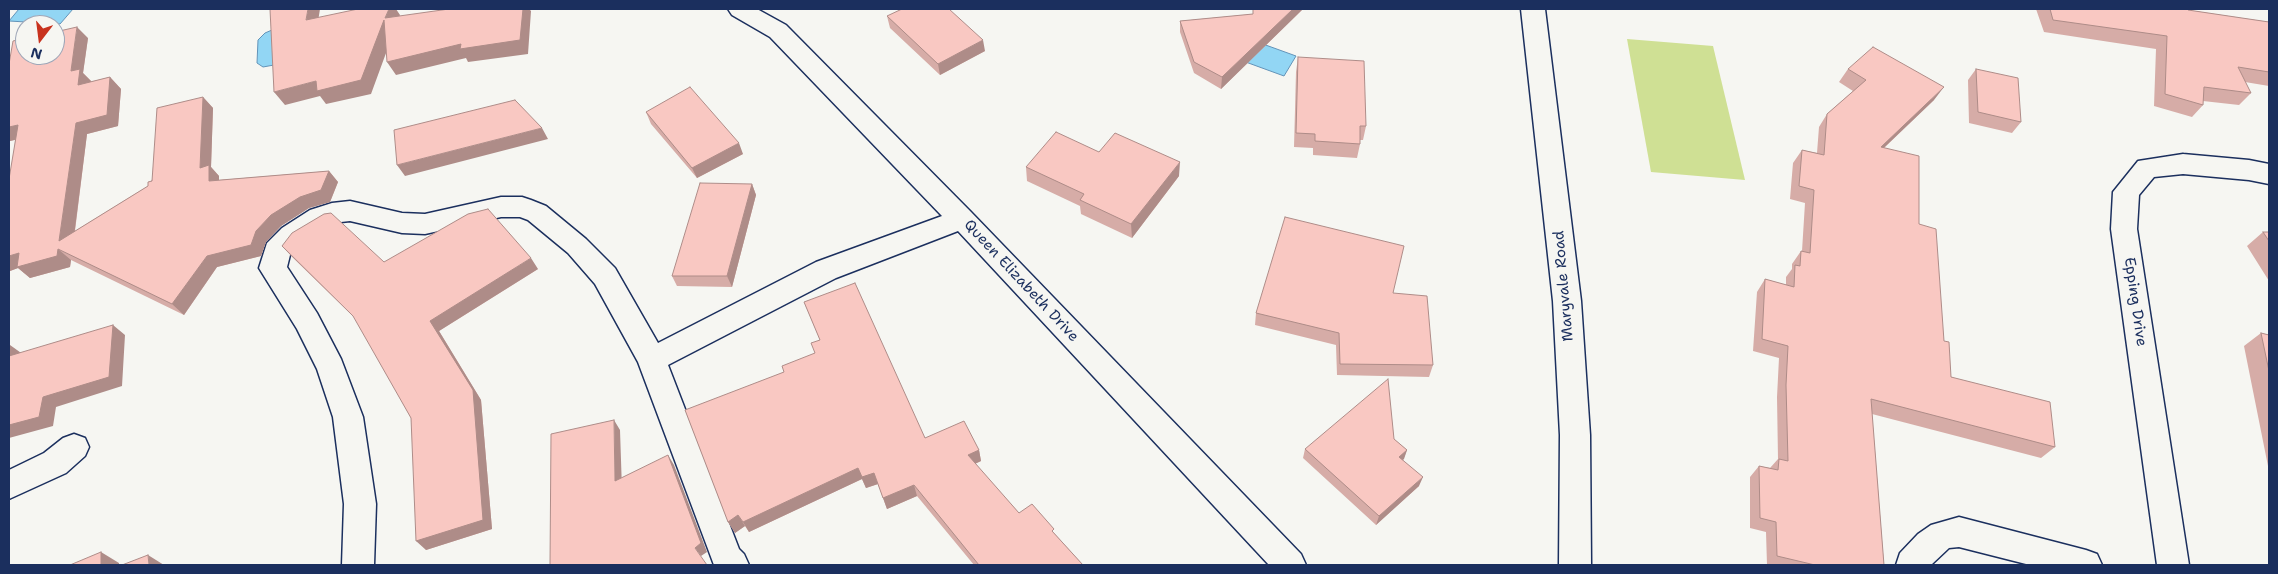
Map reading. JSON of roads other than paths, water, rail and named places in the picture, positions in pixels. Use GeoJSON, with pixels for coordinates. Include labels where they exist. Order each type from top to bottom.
{"type":"FeatureCollection","features":[{"type":"Feature","properties":{"kind":"street","name":"Queen Elizabeth Drive"},"geometry":{"type":"LineString","coordinates":[[740,9],[778,31],[962,219],[1290,565]]}},
{"type":"Feature","properties":{"kind":"street","name":"Maryvale Road"},"geometry":{"type":"LineString","coordinates":[[1538,12],[1568,301],[1575,436],[1575,565]]}},
{"type":"Feature","properties":{"kind":"street","name":"Epping Drive"},"geometry":{"type":"LineString","coordinates":[[2173,565],[2124,228],[2126,192],[2147,168],[2183,164],[2249,170],[2269,174]]}},
{"type":"Feature","properties":{"kind":"street"},"geometry":{"type":"LineString","coordinates":[[358,565],[360,504],[348,417],[331,368],[307,321],[273,268],[277,251],[291,235],[319,217],[332,213],[350,211],[402,223],[425,224],[501,207],[522,207],[538,212],[577,246],[605,276],[652,360],[728,558],[733,565]]}},
{"type":"Feature","properties":{"kind":"street"},"geometry":{"type":"LineString","coordinates":[[652,360],[826,270],[962,219]]}},
{"type":"Feature","properties":{"kind":"street"},"geometry":{"type":"LineString","coordinates":[[9,485],[55,463],[74,447]]}},
{"type":"Feature","properties":{"kind":"street"},"geometry":{"type":"LineString","coordinates":[[1911,564],[1929,544],[1942,535],[1959,532],[2086,565]]}},
{"type":"Feature","properties":{"kind":"water"},"geometry":{"type":"Polygon","coordinates":[[[19,9],[73,9],[65,18],[65,15],[15,15],[15,21],[9,21],[19,9]]]}},
{"type":"Feature","properties":{"kind":"water"},"geometry":{"type":"Polygon","coordinates":[[[272,30],[274,65],[263,67],[257,63],[258,40],[265,33],[272,30]]]}},
{"type":"Feature","properties":{"kind":"water"},"geometry":{"type":"Polygon","coordinates":[[[1238,35],[1296,56],[1284,76],[1232,57],[1238,35]]]}}]}
